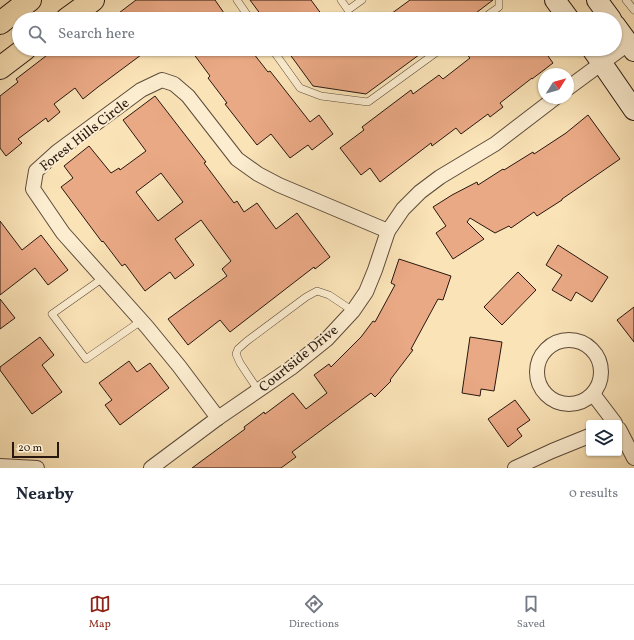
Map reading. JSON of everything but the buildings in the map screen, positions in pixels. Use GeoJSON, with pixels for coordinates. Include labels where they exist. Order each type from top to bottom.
{"type":"FeatureCollection","features":[{"type":"Feature","properties":{"kind":"main road"},"geometry":{"type":"LineString","coordinates":[[14,12],[30,0]]}},
{"type":"Feature","properties":{"kind":"main road"},"geometry":{"type":"LineString","coordinates":[[76,12],[92,0]]}},
{"type":"Feature","properties":{"kind":"main road"},"geometry":{"type":"LineString","coordinates":[[555,0],[564,12]]}},
{"type":"Feature","properties":{"kind":"main road"},"geometry":{"type":"LineString","coordinates":[[597,0],[606,12]]}},
{"type":"Feature","properties":{"kind":"main road"},"geometry":{"type":"LineString","coordinates":[[0,22],[12,13]]}},
{"type":"Feature","properties":{"kind":"main road"},"geometry":{"type":"LineString","coordinates":[[622,35],[631,47]]}},
{"type":"Feature","properties":{"kind":"main road"},"geometry":{"type":"LineString","coordinates":[[0,68],[16,56]]}},
{"type":"Feature","properties":{"kind":"main road"},"geometry":{"type":"LineString","coordinates":[[597,56],[634,110]]}},
{"type":"Feature","properties":{"kind":"street"},"geometry":{"type":"LineString","coordinates":[[574,81],[597,56]]}},
{"type":"Feature","properties":{"kind":"street","name":"Forest Hills Circle"},"geometry":{"type":"LineString","coordinates":[[218,418],[179,366],[141,320],[63,233],[33,189],[36,170],[57,152],[141,90],[162,80],[174,84],[188,96],[238,159],[258,174],[279,185],[388,231]]}},
{"type":"Feature","properties":{"kind":"street","name":"Courtside Drive"},"geometry":{"type":"LineString","coordinates":[[151,468],[218,418],[291,368],[327,338],[353,311],[366,292],[388,231],[403,209],[420,192],[440,177],[495,144],[547,104]]}},
{"type":"Feature","properties":{"kind":"street"},"geometry":{"type":"LineString","coordinates":[[566,339],[581,341],[594,351],[601,364],[601,380],[594,394],[581,403],[565,405],[550,399],[540,387],[536,372],[540,356],[551,345],[566,339]]}},
{"type":"Feature","properties":{"kind":"street"},"geometry":{"type":"LineString","coordinates":[[594,394],[613,420]]}},
{"type":"Feature","properties":{"kind":"street"},"geometry":{"type":"LineString","coordinates":[[622,435],[634,458]]}},
{"type":"Feature","properties":{"kind":"street"},"geometry":{"type":"LineString","coordinates":[[515,468],[586,437]]}},
{"type":"Feature","properties":{"kind":"street"},"geometry":{"type":"LineString","coordinates":[[0,466],[37,468]]}},
{"type":"Feature","properties":{"kind":"lane"},"geometry":{"type":"LineString","coordinates":[[237,0],[245,12]]}},
{"type":"Feature","properties":{"kind":"lane"},"geometry":{"type":"LineString","coordinates":[[341,0],[348,10],[362,0]]}},
{"type":"Feature","properties":{"kind":"lane"},"geometry":{"type":"LineString","coordinates":[[492,12],[499,7],[500,0]]}},
{"type":"Feature","properties":{"kind":"lane"},"geometry":{"type":"LineString","coordinates":[[626,0],[634,10]]}},
{"type":"Feature","properties":{"kind":"lane"},"geometry":{"type":"LineString","coordinates":[[277,56],[300,88],[320,96],[368,102],[431,56]]}},
{"type":"Feature","properties":{"kind":"lane"},"geometry":{"type":"LineString","coordinates":[[103,278],[52,314],[86,359],[141,320]]}},
{"type":"Feature","properties":{"kind":"lane"},"geometry":{"type":"LineString","coordinates":[[258,390],[240,363],[236,354],[238,349],[247,341],[306,297],[317,292],[329,295],[353,311]]}}]}
